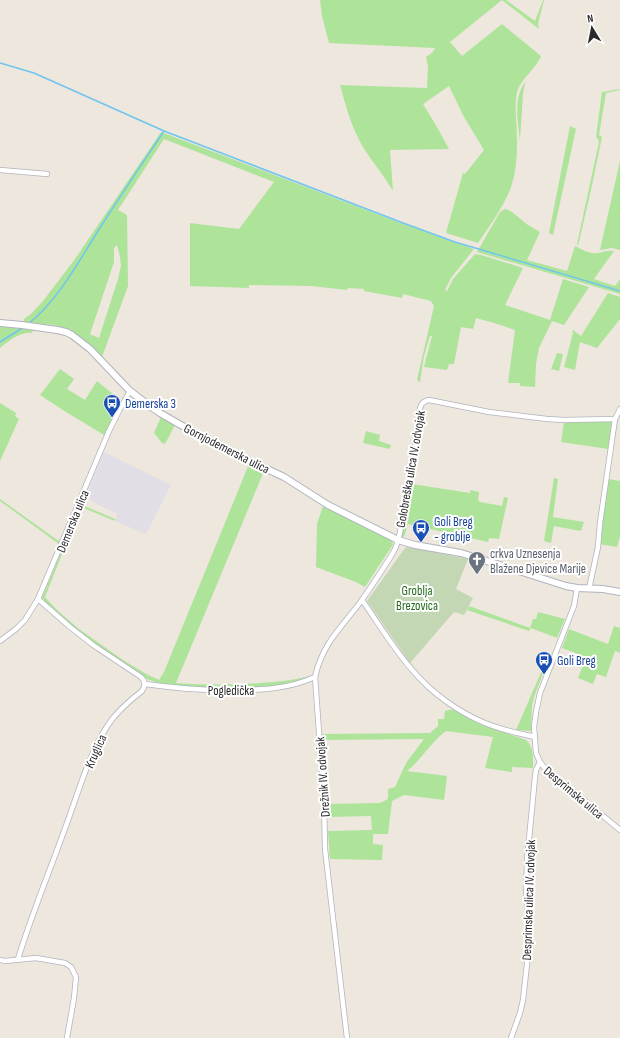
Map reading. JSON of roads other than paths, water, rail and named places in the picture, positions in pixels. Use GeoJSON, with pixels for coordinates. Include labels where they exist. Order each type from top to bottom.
{"type":"FeatureCollection","features":[{"type":"Feature","properties":{"kind":"street"},"geometry":{"type":"LineString","coordinates":[[0,170],[47,174]]}},
{"type":"Feature","properties":{"kind":"street","name":"Gornjodemerska ulica"},"geometry":{"type":"LineString","coordinates":[[0,323],[22,324],[57,330],[72,335],[90,349],[130,390],[147,404],[226,450],[284,477],[328,505],[398,540],[415,545],[461,553],[566,586],[620,592]]}},
{"type":"Feature","properties":{"kind":"street","name":"Demerska ulica"},"geometry":{"type":"LineString","coordinates":[[0,641],[16,629],[38,600],[109,431],[130,390]]}},
{"type":"Feature","properties":{"kind":"street","name":"Golobreška ulica IV. odvojak"},"geometry":{"type":"LineString","coordinates":[[398,540],[411,480],[420,409],[421,405],[425,401],[429,400],[490,412],[547,419],[616,419]]}},
{"type":"Feature","properties":{"kind":"street"},"geometry":{"type":"LineString","coordinates":[[589,588],[598,547],[616,419],[620,408]]}},
{"type":"Feature","properties":{"kind":"street","name":"Drežnik IV. odvojak"},"geometry":{"type":"LineString","coordinates":[[347,1038],[348,1033],[326,849],[315,677],[318,665],[325,649],[334,635],[362,600],[394,550],[398,540]]}},
{"type":"Feature","properties":{"kind":"street","name":"Desprimska ulica"},"geometry":{"type":"LineString","coordinates":[[577,588],[574,606],[540,693],[534,727],[536,753],[544,767],[620,830]]}},
{"type":"Feature","properties":{"kind":"street"},"geometry":{"type":"LineString","coordinates":[[38,600],[70,627],[141,677],[145,684]]}},
{"type":"Feature","properties":{"kind":"street"},"geometry":{"type":"LineString","coordinates":[[362,600],[406,663],[432,690],[461,711],[479,721],[508,731],[535,737]]}},
{"type":"Feature","properties":{"kind":"street","name":"Pogledička"},"geometry":{"type":"LineString","coordinates":[[145,684],[199,690],[253,690],[284,687],[302,683],[315,677]]}},
{"type":"Feature","properties":{"kind":"street","name":"Kruglica"},"geometry":{"type":"LineString","coordinates":[[18,960],[97,744],[114,716],[144,688],[145,684]]}},
{"type":"Feature","properties":{"kind":"street","name":"Desprimska ulica IV. odvojak"},"geometry":{"type":"LineString","coordinates":[[511,1038],[520,1013],[526,971],[529,918],[526,896],[528,860],[535,777],[536,770],[540,762]]}},
{"type":"Feature","properties":{"kind":"street"},"geometry":{"type":"LineString","coordinates":[[0,960],[36,958],[65,963],[71,967],[76,977],[74,998],[66,1038]]}},
{"type":"Feature","properties":{"kind":"waterway"},"geometry":{"type":"LineString","coordinates":[[0,63],[34,73],[164,131],[403,223],[455,242],[620,291]]}},
{"type":"Feature","properties":{"kind":"waterway"},"geometry":{"type":"LineString","coordinates":[[28,324],[47,306],[64,284],[164,131]]}},
{"type":"Feature","properties":{"kind":"waterway"},"geometry":{"type":"LineString","coordinates":[[0,342],[24,327]]}},
{"type":"Feature","properties":{"kind":"place","name":"Demerska 3"},"geometry":{"type":"Point","coordinates":[112,418]}},
{"type":"Feature","properties":{"kind":"place","name":"Goli Breg - groblje"},"geometry":{"type":"Point","coordinates":[421,543]}},
{"type":"Feature","properties":{"kind":"place","name":"crkva Uznesenja Blažene Djevice Marije"},"geometry":{"type":"Point","coordinates":[477,575]}},
{"type":"Feature","properties":{"kind":"place","name":"Goli Breg"},"geometry":{"type":"Point","coordinates":[544,675]}},
{"type":"Feature","properties":{"kind":"park label","name":"Groblja Brezovica"},"geometry":{"type":"Point","coordinates":[417,598]}}]}
